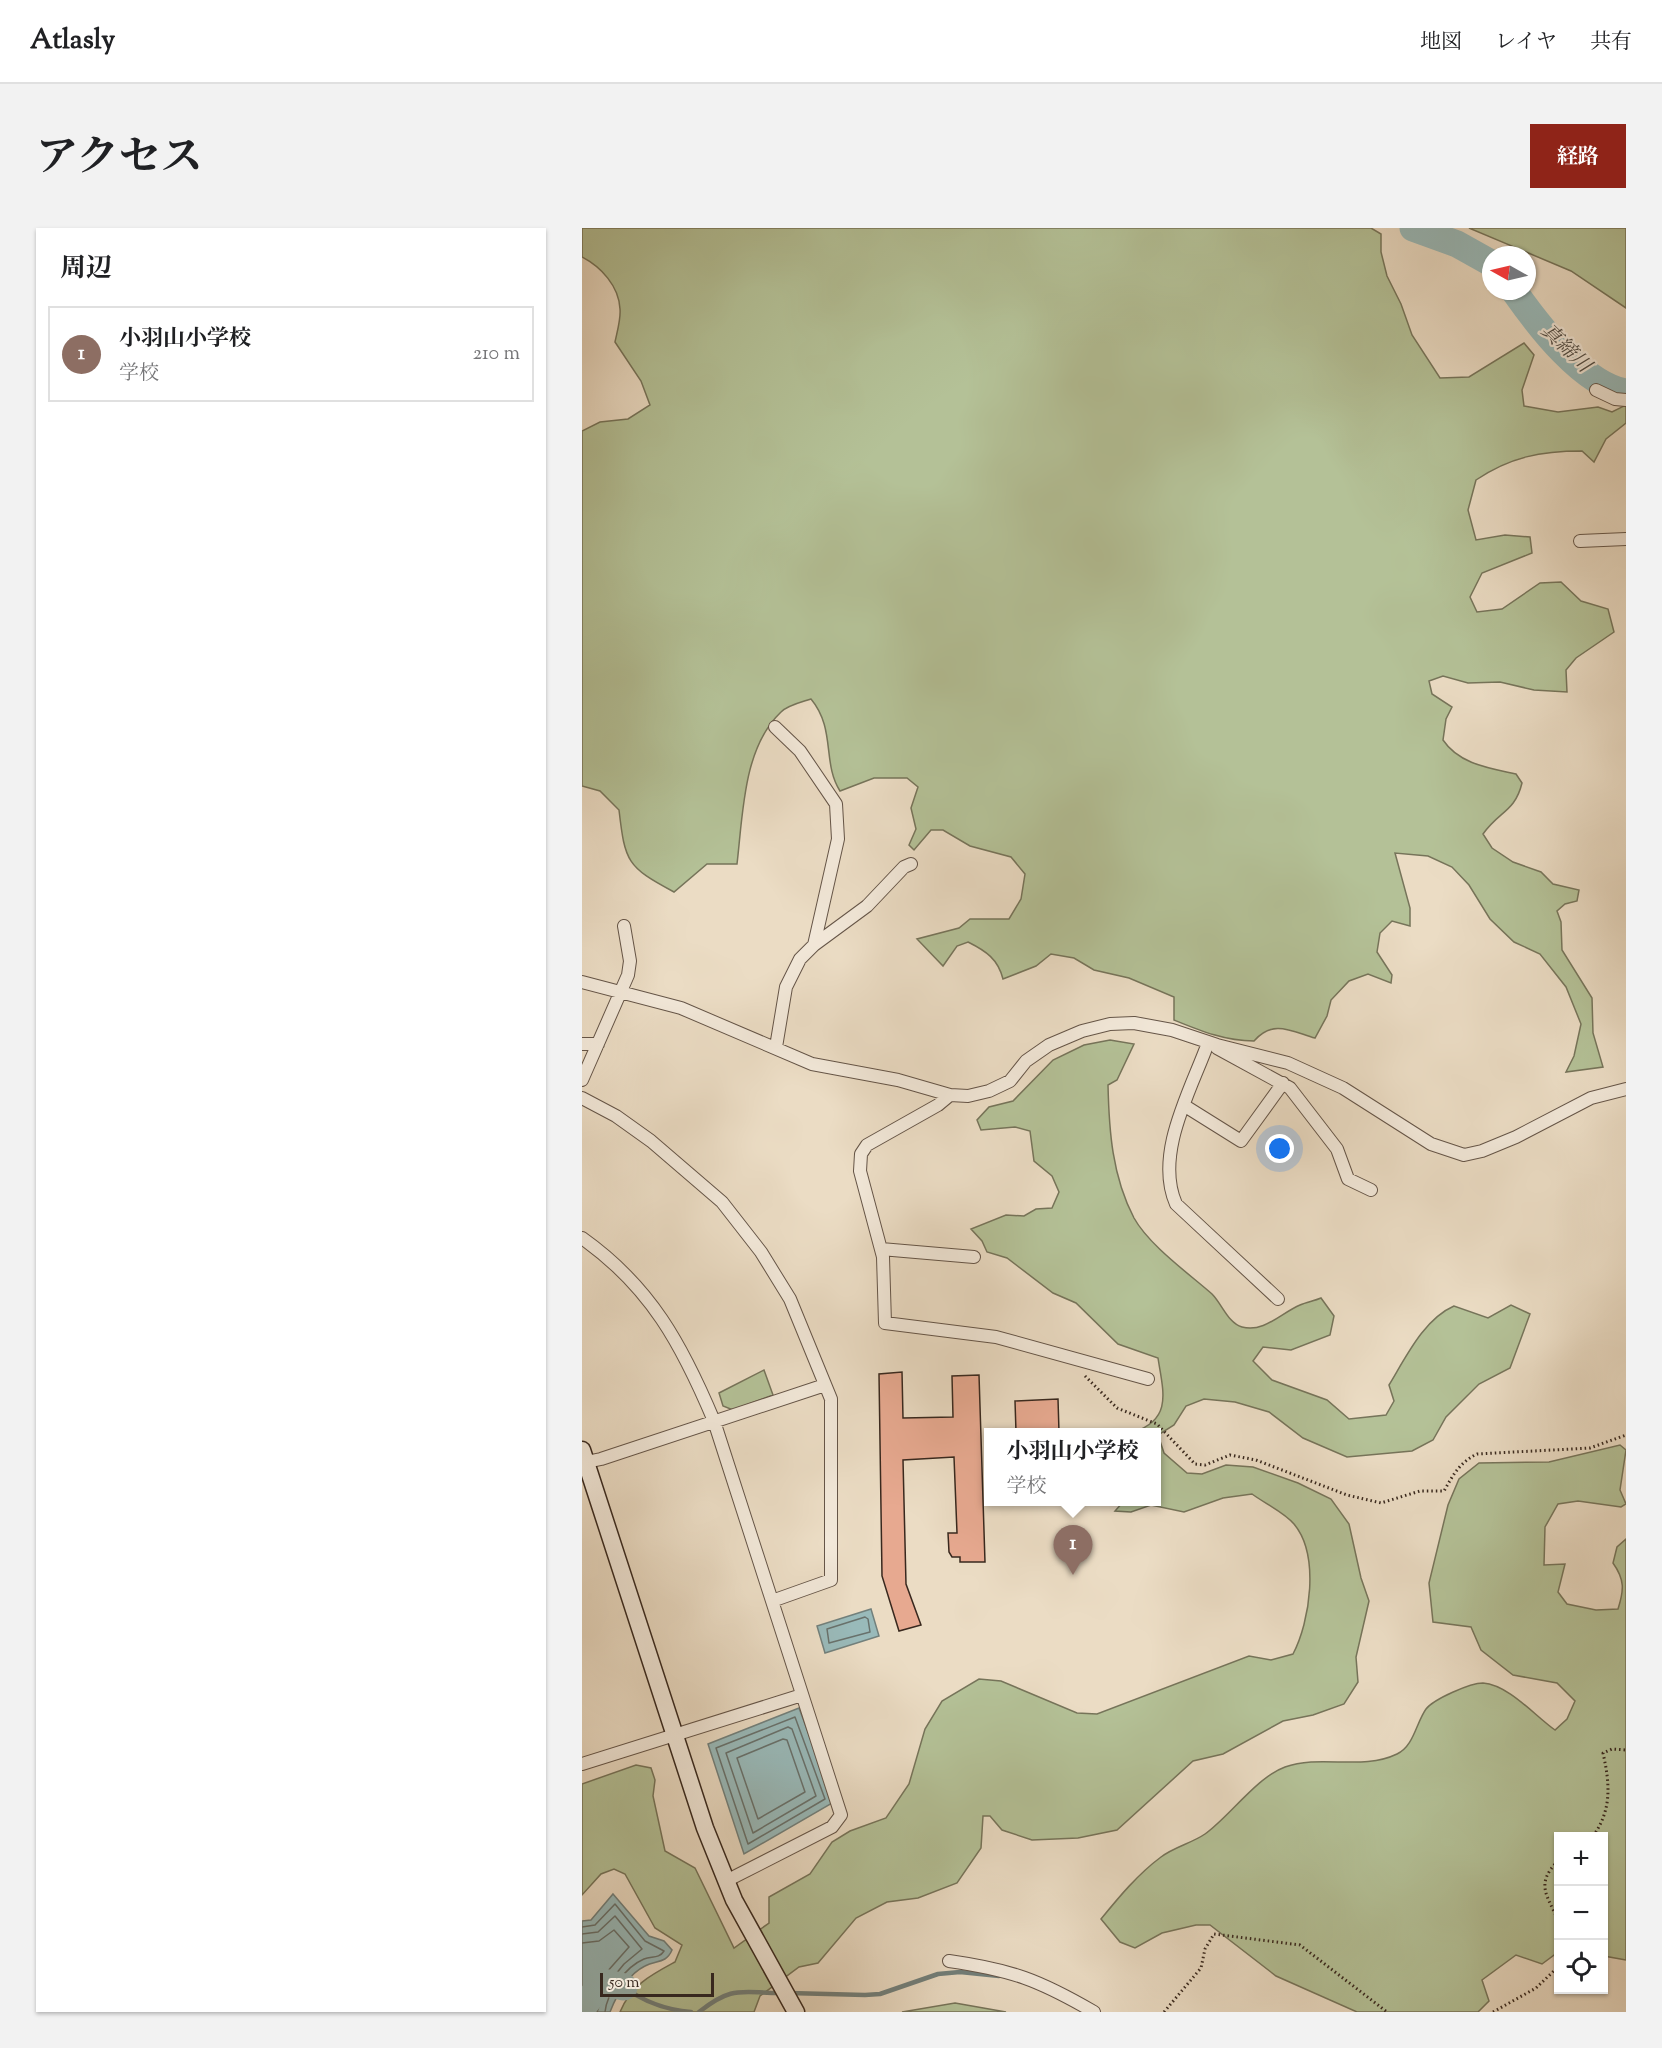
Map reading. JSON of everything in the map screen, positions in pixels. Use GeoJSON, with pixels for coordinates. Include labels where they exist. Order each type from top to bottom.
{"type":"FeatureCollection","features":[{"type":"Feature","properties":{"kind":"street"},"geometry":{"type":"LineString","coordinates":[[1596,390],[1614,399],[1626,400]]}},
{"type":"Feature","properties":{"kind":"street"},"geometry":{"type":"LineString","coordinates":[[1580,541],[1626,539]]}},
{"type":"Feature","properties":{"kind":"street"},"geometry":{"type":"LineString","coordinates":[[775,727],[800,751],[836,804],[838,839],[814,945]]}},
{"type":"Feature","properties":{"kind":"street"},"geometry":{"type":"LineString","coordinates":[[776,1047],[786,987],[793,970],[814,945],[867,906],[904,867],[911,864]]}},
{"type":"Feature","properties":{"kind":"street"},"geometry":{"type":"LineString","coordinates":[[582,1080],[622,992],[630,961],[624,926]]}},
{"type":"Feature","properties":{"kind":"street"},"geometry":{"type":"LineString","coordinates":[[582,982],[681,1008],[813,1064],[898,1080],[950,1095],[968,1096],[989,1091],[1010,1081],[1026,1060],[1049,1045],[1082,1031],[1110,1024],[1134,1023],[1172,1030],[1208,1043],[1288,1063],[1343,1088],[1431,1144],[1464,1155],[1482,1151],[1516,1137],[1591,1098],[1625,1086]]}},
{"type":"Feature","properties":{"kind":"street"},"geometry":{"type":"LineString","coordinates":[[1208,1043],[1234,1059],[1283,1083],[1332,1140],[1348,1179],[1371,1190]]}},
{"type":"Feature","properties":{"kind":"street"},"geometry":{"type":"LineString","coordinates":[[1208,1043],[1172,1138],[1168,1180],[1176,1204],[1278,1299]]}},
{"type":"Feature","properties":{"kind":"street"},"geometry":{"type":"LineString","coordinates":[[582,1044],[598,1044]]}},
{"type":"Feature","properties":{"kind":"street"},"geometry":{"type":"LineString","coordinates":[[1185,1106],[1241,1141],[1283,1083]]}},
{"type":"Feature","properties":{"kind":"street"},"geometry":{"type":"LineString","coordinates":[[950,1095],[938,1105],[867,1144],[861,1154],[860,1171],[881,1249],[885,1323],[996,1337],[1148,1379]]}},
{"type":"Feature","properties":{"kind":"street"},"geometry":{"type":"LineString","coordinates":[[582,1098],[651,1141],[722,1202],[761,1252],[790,1299],[831,1399],[831,1580],[772,1601]]}},
{"type":"Feature","properties":{"kind":"street"},"geometry":{"type":"LineString","coordinates":[[582,1238],[601,1252],[636,1286],[666,1323],[688,1361],[714,1421],[841,1815],[832,1827],[726,1881]]}},
{"type":"Feature","properties":{"kind":"street"},"geometry":{"type":"LineString","coordinates":[[881,1249],[974,1257]]}},
{"type":"Feature","properties":{"kind":"street"},"geometry":{"type":"LineString","coordinates":[[796,2012],[734,1900],[705,1828],[584,1458],[714,1421],[825,1385]]}},
{"type":"Feature","properties":{"kind":"street"},"geometry":{"type":"LineString","coordinates":[[582,1764],[802,1695]]}},
{"type":"Feature","properties":{"kind":"street"},"geometry":{"type":"LineString","coordinates":[[949,1961],[1017,1974],[1049,1986],[1094,2012]]}},
{"type":"Feature","properties":{"kind":"path"},"geometry":{"type":"LineString","coordinates":[[1079,1361],[1077,1367],[1104,1398],[1117,1408],[1147,1418],[1161,1428]]}},
{"type":"Feature","properties":{"kind":"path"},"geometry":{"type":"LineString","coordinates":[[1161,1428],[1195,1464],[1204,1465],[1230,1455],[1256,1460],[1347,1496],[1381,1503],[1420,1491],[1444,1491],[1458,1468],[1477,1454],[1590,1448],[1626,1435]]}},
{"type":"Feature","properties":{"kind":"path"},"geometry":{"type":"LineString","coordinates":[[1596,1832],[1602,1824],[1610,1794],[1603,1753],[1612,1749],[1626,1750]]}},
{"type":"Feature","properties":{"kind":"path"},"geometry":{"type":"LineString","coordinates":[[1554,1866],[1545,1878],[1544,1888],[1554,1911]]}},
{"type":"Feature","properties":{"kind":"path"},"geometry":{"type":"LineString","coordinates":[[1164,2012],[1201,1968],[1205,1948],[1214,1934],[1300,1946],[1387,2012]]}},
{"type":"Feature","properties":{"kind":"path"},"geometry":{"type":"LineString","coordinates":[[1493,2012],[1536,1988],[1554,1971]]}},
{"type":"Feature","properties":{"kind":"green space"},"geometry":{"type":"Polygon","coordinates":[[[582,228],[1371,228],[1381,234],[1381,252],[1387,276],[1401,304],[1412,335],[1440,378],[1469,377],[1524,343],[1534,355],[1522,390],[1524,406],[1558,412],[1598,407],[1612,412],[1626,405],[1626,423],[1606,439],[1594,462],[1582,451],[1539,454],[1514,461],[1476,480],[1468,510],[1476,540],[1505,535],[1530,537],[1532,553],[1482,573],[1470,597],[1477,612],[1502,609],[1540,583],[1561,582],[1581,601],[1608,609],[1614,632],[1576,658],[1566,670],[1567,692],[1534,690],[1500,682],[1468,683],[1443,676],[1429,681],[1432,694],[1452,707],[1446,719],[1443,740],[1450,748],[1457,755],[1475,764],[1516,774],[1522,783],[1511,806],[1483,834],[1492,848],[1513,862],[1541,872],[1553,884],[1579,890],[1577,901],[1565,904],[1557,911],[1561,922],[1562,950],[1592,998],[1593,1033],[1603,1067],[1566,1072],[1574,1056],[1581,1024],[1566,987],[1540,954],[1514,942],[1490,919],[1469,885],[1452,867],[1428,856],[1395,853],[1410,908],[1410,926],[1392,921],[1380,933],[1377,952],[1392,975],[1391,983],[1368,974],[1349,981],[1331,1000],[1327,1016],[1315,1038],[1283,1029],[1268,1030],[1254,1041],[1223,1037],[1204,1031],[1174,1020],[1174,997],[1129,978],[1094,970],[1074,958],[1051,954],[1036,966],[1003,979],[998,966],[990,956],[968,942],[957,946],[943,966],[917,939],[959,928],[970,919],[1009,919],[1021,899],[1025,874],[1011,857],[970,846],[943,830],[931,830],[914,850],[909,845],[916,829],[911,808],[918,787],[907,778],[874,778],[840,791],[831,769],[824,722],[811,699],[781,712],[768,727],[759,744],[747,783],[737,864],[707,864],[674,892],[646,876],[631,861],[627,852],[619,810],[600,791],[582,786],[582,431],[600,422],[628,419],[650,405],[641,381],[615,342],[620,313],[619,301],[613,285],[596,266],[582,257],[582,228]]]}},
{"type":"Feature","properties":{"kind":"green space"},"geometry":{"type":"Polygon","coordinates":[[[1469,228],[1626,228],[1626,308],[1571,271],[1536,256],[1536,246],[1512,246],[1469,228]]]}},
{"type":"Feature","properties":{"kind":"green space"},"geometry":{"type":"Polygon","coordinates":[[[1110,1040],[1134,1044],[1117,1080],[1108,1085],[1111,1136],[1121,1186],[1134,1218],[1149,1238],[1212,1294],[1237,1325],[1250,1328],[1265,1325],[1293,1308],[1321,1298],[1334,1316],[1330,1335],[1291,1350],[1263,1347],[1253,1361],[1272,1380],[1327,1400],[1349,1419],[1386,1415],[1394,1401],[1389,1385],[1409,1351],[1434,1320],[1454,1306],[1488,1318],[1511,1305],[1530,1314],[1510,1368],[1479,1384],[1446,1417],[1433,1440],[1412,1451],[1347,1457],[1303,1438],[1269,1412],[1235,1402],[1204,1399],[1186,1406],[1174,1425],[1161,1433],[1161,1428],[1142,1428],[1155,1420],[1160,1412],[1163,1392],[1158,1358],[1118,1344],[1076,1303],[1053,1293],[1007,1258],[987,1252],[982,1241],[971,1229],[1006,1215],[1024,1216],[1036,1209],[1052,1208],[1059,1192],[1052,1176],[1034,1161],[1030,1131],[1015,1127],[981,1130],[977,1120],[989,1107],[1013,1101],[1053,1060],[1084,1045],[1110,1040]]]}},
{"type":"Feature","properties":{"kind":"green space"},"geometry":{"type":"Polygon","coordinates":[[[764,1370],[773,1395],[733,1410],[723,1406],[719,1393],[764,1370]]]}},
{"type":"Feature","properties":{"kind":"green space"},"geometry":{"type":"Polygon","coordinates":[[[1161,1444],[1164,1453],[1187,1473],[1202,1474],[1226,1465],[1253,1467],[1298,1483],[1331,1499],[1349,1524],[1361,1578],[1369,1601],[1356,1657],[1358,1682],[1344,1704],[1313,1715],[1283,1721],[1223,1754],[1193,1761],[1117,1830],[1078,1838],[1032,1840],[1002,1830],[990,1816],[983,1816],[981,1848],[957,1883],[918,1898],[887,1902],[856,1918],[818,1963],[799,1967],[760,1996],[754,2012],[620,2012],[636,1988],[650,1976],[675,1962],[682,1945],[655,1928],[625,1874],[614,1869],[601,1874],[582,1895],[582,1784],[636,1765],[651,1768],[655,1780],[653,1796],[665,1851],[695,1868],[734,1948],[769,1923],[769,1897],[810,1874],[832,1842],[850,1831],[886,1818],[909,1784],[925,1729],[942,1701],[979,1679],[1001,1681],[1077,1713],[1097,1714],[1249,1656],[1271,1660],[1293,1654],[1304,1625],[1310,1589],[1307,1553],[1302,1537],[1294,1524],[1252,1494],[1223,1498],[1184,1512],[1156,1506],[1161,1506],[1161,1444]]]}},
{"type":"Feature","properties":{"kind":"green space"},"geometry":{"type":"Polygon","coordinates":[[[1620,1445],[1626,1450],[1620,1490],[1626,1504],[1621,1507],[1578,1501],[1558,1504],[1545,1527],[1544,1565],[1565,1564],[1558,1592],[1567,1604],[1596,1610],[1618,1609],[1622,1585],[1620,1575],[1613,1563],[1617,1547],[1626,1539],[1626,1960],[1608,1957],[1608,1832],[1554,1832],[1554,1955],[1542,1964],[1516,1955],[1482,1980],[1489,2001],[1478,2012],[1357,2012],[1276,1976],[1210,1925],[1196,1925],[1162,1933],[1135,1948],[1120,1942],[1101,1919],[1129,1886],[1161,1857],[1205,1834],[1264,1779],[1285,1767],[1313,1762],[1370,1761],[1397,1754],[1407,1746],[1430,1705],[1453,1692],[1477,1684],[1493,1685],[1502,1689],[1555,1730],[1567,1719],[1575,1701],[1557,1683],[1513,1675],[1481,1650],[1471,1627],[1433,1622],[1429,1583],[1448,1505],[1459,1479],[1479,1463],[1549,1462],[1620,1445]]]}},
{"type":"Feature","properties":{"kind":"green space"},"geometry":{"type":"Polygon","coordinates":[[[1119,1506],[1148,1506],[1131,1512],[1115,1511],[1119,1506]]]}},
{"type":"Feature","properties":{"kind":"green space"},"geometry":{"type":"Polygon","coordinates":[[[955,2003],[1006,2012],[902,2012],[955,2003]]]}},
{"type":"Feature","properties":{"kind":"water"},"geometry":{"type":"Polygon","coordinates":[[[1589,374],[1626,384],[1626,396],[1601,389],[1589,374]]]}},
{"type":"Feature","properties":{"kind":"water"},"geometry":{"type":"Polygon","coordinates":[[[871,1609],[879,1636],[825,1653],[817,1626],[871,1609]]]}},
{"type":"Feature","properties":{"kind":"water"},"geometry":{"type":"Polygon","coordinates":[[[799,1708],[834,1802],[744,1854],[708,1744],[799,1708]]]}},
{"type":"Feature","properties":{"kind":"water"},"geometry":{"type":"Polygon","coordinates":[[[613,1894],[649,1936],[664,1941],[672,1950],[664,1960],[645,1966],[633,1974],[619,1992],[610,2012],[582,2012],[582,1921],[591,1920],[613,1894]]]}},
{"type":"Feature","properties":{"kind":"building"},"geometry":{"type":"Polygon","coordinates":[[[902,1372],[903,1418],[953,1417],[952,1376],[979,1375],[985,1562],[960,1562],[960,1557],[952,1557],[949,1552],[948,1533],[957,1533],[954,1457],[903,1460],[906,1584],[921,1625],[899,1631],[882,1576],[879,1374],[902,1372]]]}},
{"type":"Feature","properties":{"kind":"building"},"geometry":{"type":"Polygon","coordinates":[[[1058,1399],[1059,1428],[1016,1428],[1015,1401],[1058,1399]]]}},
{"type":"Feature","properties":{"kind":"waterway","name":"真締川"},"geometry":{"type":"LineString","coordinates":[[1413,228],[1457,244],[1482,258]]}},
{"type":"Feature","properties":{"kind":"waterway","name":"真締川"},"geometry":{"type":"LineString","coordinates":[[1521,300],[1549,336],[1578,366],[1610,387],[1626,392]]}},
{"type":"Feature","properties":{"kind":"waterway"},"geometry":{"type":"LineString","coordinates":[[789,1993],[880,1994],[938,1974],[960,1972],[999,1976]]}},
{"type":"Feature","properties":{"kind":"waterway"},"geometry":{"type":"LineString","coordinates":[[582,2008],[603,1982],[624,1987]]}},
{"type":"Feature","properties":{"kind":"waterway"},"geometry":{"type":"LineString","coordinates":[[624,1987],[656,2004],[691,2012]]}},
{"type":"Feature","properties":{"kind":"waterway"},"geometry":{"type":"LineString","coordinates":[[699,2012],[729,1994],[738,1992],[780,1993]]}},
{"type":"Feature","properties":{"kind":"place","name":"小羽山小学校"},"geometry":{"type":"Point","coordinates":[1073,1575]}}]}
